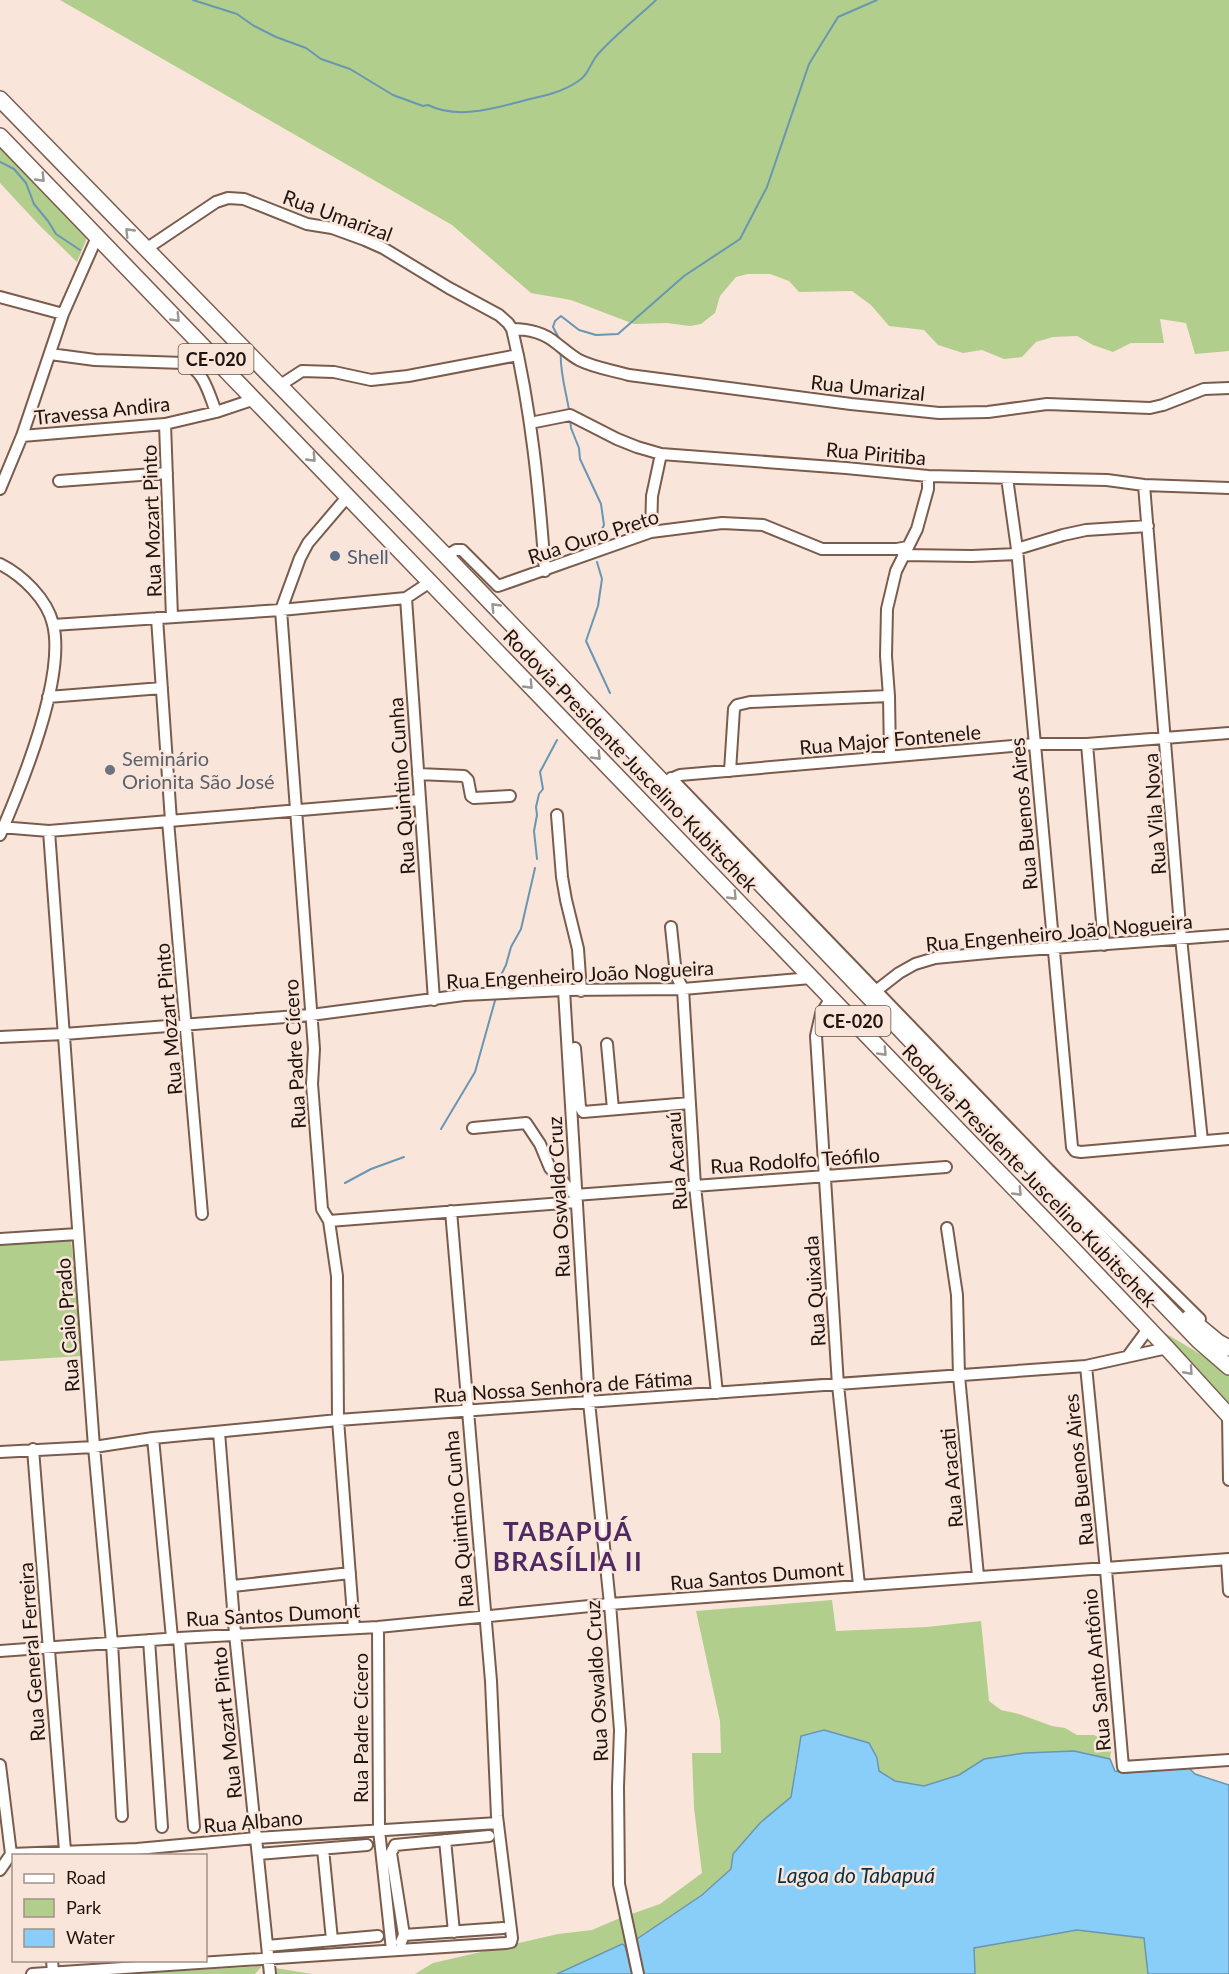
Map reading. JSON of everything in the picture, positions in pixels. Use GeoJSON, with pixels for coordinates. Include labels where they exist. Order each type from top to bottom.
{"type":"FeatureCollection","features":[{"type":"Feature","properties":{"kind":"highway","name":"Rodovia Presidente Juscelino Kubitschek"},"geometry":{"type":"LineString","coordinates":[[0,99],[568,683],[667,780],[872,994],[1077,1214],[1199,1341],[1229,1367]]}},
{"type":"Feature","properties":{"kind":"highway","name":"Rodovia Presidente Juscelino Kubitschek"},"geometry":{"type":"LineString","coordinates":[[3,144],[255,399],[1167,1348],[1229,1416]]}},
{"type":"Feature","properties":{"kind":"highway"},"geometry":{"type":"LineString","coordinates":[[1077,1214],[1118,1247],[1196,1325],[1218,1342],[1229,1347]]}},
{"type":"Feature","properties":{"kind":"street","name":"Rua Umarizal"},"geometry":{"type":"LineString","coordinates":[[146,249],[216,202],[228,198],[244,199],[307,224],[332,228],[383,248],[499,315],[512,329],[543,334],[572,356],[594,366],[629,375],[851,405],[939,413],[988,412],[1047,405],[1150,408],[1204,389],[1229,388]]}},
{"type":"Feature","properties":{"kind":"street"},"geometry":{"type":"LineString","coordinates":[[0,489],[22,436],[63,314],[97,237]]}},
{"type":"Feature","properties":{"kind":"street"},"geometry":{"type":"LineString","coordinates":[[0,297],[63,314]]}},
{"type":"Feature","properties":{"kind":"street"},"geometry":{"type":"LineString","coordinates":[[512,329],[530,423],[539,492],[544,571]]}},
{"type":"Feature","properties":{"kind":"street"},"geometry":{"type":"LineString","coordinates":[[50,354],[95,360],[184,363],[194,368],[203,379],[216,412]]}},
{"type":"Feature","properties":{"kind":"street"},"geometry":{"type":"LineString","coordinates":[[279,386],[302,371],[334,372],[371,380],[408,376],[518,356]]}},
{"type":"Feature","properties":{"kind":"street","name":"Travessa Andira"},"geometry":{"type":"LineString","coordinates":[[22,436],[165,424],[216,412],[255,399]]}},
{"type":"Feature","properties":{"kind":"street","name":"Rua Piritiba"},"geometry":{"type":"LineString","coordinates":[[530,423],[570,415],[616,439],[661,454],[928,476],[1107,480],[1144,485],[1229,488]]}},
{"type":"Feature","properties":{"kind":"street","name":"Rua Mozart Pinto"},"geometry":{"type":"LineString","coordinates":[[165,424],[172,617]]}},
{"type":"Feature","properties":{"kind":"street"},"geometry":{"type":"LineString","coordinates":[[651,532],[652,496],[661,454]]}},
{"type":"Feature","properties":{"kind":"street"},"geometry":{"type":"LineString","coordinates":[[59,481],[167,473]]}},
{"type":"Feature","properties":{"kind":"street"},"geometry":{"type":"LineString","coordinates":[[890,756],[890,696],[886,656],[887,609],[896,571],[920,519],[928,489],[928,476]]}},
{"type":"Feature","properties":{"kind":"street","name":"Rua Buenos Aires"},"geometry":{"type":"LineString","coordinates":[[1007,478],[1017,551],[1072,1147],[1075,1151],[1081,1152],[1202,1141]]}},
{"type":"Feature","properties":{"kind":"street","name":"Rua Vila Nova"},"geometry":{"type":"LineString","coordinates":[[1144,485],[1181,938],[1202,1141]]}},
{"type":"Feature","properties":{"kind":"street","name":"Rua Padre Cícero"},"geometry":{"type":"LineString","coordinates":[[348,496],[308,543],[280,610],[314,1049],[312,1084],[322,1209],[329,1221],[337,1276],[338,1420],[354,1628]]}},
{"type":"Feature","properties":{"kind":"street","name":"Rua Ouro Preto"},"geometry":{"type":"LineString","coordinates":[[446,556],[456,550],[462,550],[498,586],[651,532],[722,523],[763,525],[822,549],[897,549],[972,556],[1017,551],[1063,535],[1086,530],[1148,526]]}},
{"type":"Feature","properties":{"kind":"street"},"geometry":{"type":"LineString","coordinates":[[0,564],[22,579],[48,610],[53,625],[55,658],[44,714],[26,769],[1,830],[49,831],[420,800]]}},
{"type":"Feature","properties":{"kind":"street"},"geometry":{"type":"LineString","coordinates":[[53,625],[280,610],[406,598],[430,582]]}},
{"type":"Feature","properties":{"kind":"street","name":"Rua Quintino Cunha"},"geometry":{"type":"LineString","coordinates":[[406,598],[434,1000]]}},
{"type":"Feature","properties":{"kind":"street","name":"Rua Mozart Pinto"},"geometry":{"type":"LineString","coordinates":[[157,618],[169,821],[202,1214]]}},
{"type":"Feature","properties":{"kind":"street"},"geometry":{"type":"LineString","coordinates":[[48,697],[162,688]]}},
{"type":"Feature","properties":{"kind":"street"},"geometry":{"type":"LineString","coordinates":[[730,771],[734,709],[737,705],[750,702],[890,696]]}},
{"type":"Feature","properties":{"kind":"street","name":"Rua Major Fontenele"},"geometry":{"type":"LineString","coordinates":[[667,780],[680,775],[890,756],[1035,744],[1086,744],[1229,733]]}},
{"type":"Feature","properties":{"kind":"street"},"geometry":{"type":"LineString","coordinates":[[1086,744],[1104,945]]}},
{"type":"Feature","properties":{"kind":"street"},"geometry":{"type":"LineString","coordinates":[[418,774],[464,776],[468,780],[471,796],[474,798],[510,796]]}},
{"type":"Feature","properties":{"kind":"street"},"geometry":{"type":"LineString","coordinates":[[557,815],[562,877],[578,949],[581,991]]}},
{"type":"Feature","properties":{"kind":"street","name":"Rua Caio Prado"},"geometry":{"type":"LineString","coordinates":[[49,831],[94,1447],[112,1643],[122,1816]]}},
{"type":"Feature","properties":{"kind":"street","name":"Rua Acaraú"},"geometry":{"type":"LineString","coordinates":[[671,927],[676,975],[683,989],[695,1186],[717,1393]]}},
{"type":"Feature","properties":{"kind":"street","name":"Rua Engenheiro João Nogueira"},"geometry":{"type":"LineString","coordinates":[[872,994],[899,973],[915,964],[935,958],[1229,935]]}},
{"type":"Feature","properties":{"kind":"street","name":"Rua Engenheiro João Nogueira"},"geometry":{"type":"LineString","coordinates":[[0,1036],[64,1034],[311,1016],[464,995],[564,990],[683,989],[811,978]]}},
{"type":"Feature","properties":{"kind":"street","name":"Rua Oswaldo Cruz"},"geometry":{"type":"LineString","coordinates":[[564,990],[589,1402],[621,1730],[618,1787],[619,1884],[638,1974]]}},
{"type":"Feature","properties":{"kind":"street"},"geometry":{"type":"LineString","coordinates":[[872,994],[1229,1347]]}},
{"type":"Feature","properties":{"kind":"street","name":"Rua Quixada"},"geometry":{"type":"LineString","coordinates":[[831,998],[821,1014],[816,1036],[838,1385],[859,1585]]}},
{"type":"Feature","properties":{"kind":"street"},"geometry":{"type":"LineString","coordinates":[[607,1044],[613,1109]]}},
{"type":"Feature","properties":{"kind":"street"},"geometry":{"type":"LineString","coordinates":[[575,1048],[581,1110],[584,1112],[690,1102]]}},
{"type":"Feature","properties":{"kind":"street"},"geometry":{"type":"LineString","coordinates":[[473,1128],[526,1123],[540,1144],[550,1168],[576,1199]]}},
{"type":"Feature","properties":{"kind":"street"},"geometry":{"type":"LineString","coordinates":[[1202,1141],[1229,1139]]}},
{"type":"Feature","properties":{"kind":"street","name":"Rua Rodolfo Teófilo"},"geometry":{"type":"LineString","coordinates":[[329,1221],[695,1186],[946,1167]]}},
{"type":"Feature","properties":{"kind":"street","name":"Rua Quintino Cunha"},"geometry":{"type":"LineString","coordinates":[[394,1950],[506,1943],[511,1942],[512,1938],[498,1823],[491,1681],[451,1211]]}},
{"type":"Feature","properties":{"kind":"street","name":"Rua Aracati"},"geometry":{"type":"LineString","coordinates":[[947,1228],[957,1295],[959,1376],[978,1576]]}},
{"type":"Feature","properties":{"kind":"street"},"geometry":{"type":"LineString","coordinates":[[0,1239],[78,1234]]}},
{"type":"Feature","properties":{"kind":"street"},"geometry":{"type":"LineString","coordinates":[[1128,1356],[1148,1329]]}},
{"type":"Feature","properties":{"kind":"street","name":"Rua Nossa Senhora de Fátima"},"geometry":{"type":"LineString","coordinates":[[0,1452],[94,1447],[153,1438],[338,1420],[1086,1366],[1167,1348]]}},
{"type":"Feature","properties":{"kind":"street","name":"Rua Buenos Aires"},"geometry":{"type":"LineString","coordinates":[[1086,1366],[1106,1570]]}},
{"type":"Feature","properties":{"kind":"street"},"geometry":{"type":"LineString","coordinates":[[1229,1416],[1229,1480]]}},
{"type":"Feature","properties":{"kind":"street","name":"Rua Mozart Pinto"},"geometry":{"type":"LineString","coordinates":[[219,1432],[236,1634],[270,1974]]}},
{"type":"Feature","properties":{"kind":"street"},"geometry":{"type":"LineString","coordinates":[[153,1438],[176,1638],[194,1827]]}},
{"type":"Feature","properties":{"kind":"street","name":"Rua General Ferreira"},"geometry":{"type":"LineString","coordinates":[[33,1449],[65,1851]]}},
{"type":"Feature","properties":{"kind":"street"},"geometry":{"type":"LineString","coordinates":[[1228,1559],[1229,1591]]}},
{"type":"Feature","properties":{"kind":"street","name":"Rua Santos Dumont"},"geometry":{"type":"LineString","coordinates":[[0,1651],[236,1634],[378,1627],[610,1604],[978,1576],[1106,1570],[1228,1559]]}},
{"type":"Feature","properties":{"kind":"street","name":"Rua Santo Antônio"},"geometry":{"type":"LineString","coordinates":[[1106,1570],[1123,1767],[1229,1760]]}},
{"type":"Feature","properties":{"kind":"street"},"geometry":{"type":"LineString","coordinates":[[233,1586],[350,1573]]}},
{"type":"Feature","properties":{"kind":"street","name":"Rua Padre Cícero"},"geometry":{"type":"LineString","coordinates":[[378,1627],[379,1830],[394,1950]]}},
{"type":"Feature","properties":{"kind":"street"},"geometry":{"type":"LineString","coordinates":[[149,1640],[162,1827]]}},
{"type":"Feature","properties":{"kind":"street"},"geometry":{"type":"LineString","coordinates":[[0,1765],[11,1854],[0,1870]]}},
{"type":"Feature","properties":{"kind":"street","name":"Rua Albano"},"geometry":{"type":"LineString","coordinates":[[11,1854],[137,1850],[256,1838],[498,1823]]}},
{"type":"Feature","properties":{"kind":"street"},"geometry":{"type":"LineString","coordinates":[[207,1961],[394,1950],[404,1935],[392,1848],[395,1845],[489,1836]]}},
{"type":"Feature","properties":{"kind":"street"},"geometry":{"type":"LineString","coordinates":[[445,1840],[454,1932]]}},
{"type":"Feature","properties":{"kind":"street"},"geometry":{"type":"LineString","coordinates":[[258,1854],[367,1845]]}},
{"type":"Feature","properties":{"kind":"street"},"geometry":{"type":"LineString","coordinates":[[323,1849],[332,1940]]}},
{"type":"Feature","properties":{"kind":"street"},"geometry":{"type":"LineString","coordinates":[[404,1935],[503,1928]]}},
{"type":"Feature","properties":{"kind":"street"},"geometry":{"type":"LineString","coordinates":[[267,1946],[378,1936]]}},
{"type":"Feature","properties":{"kind":"street"},"geometry":{"type":"LineString","coordinates":[[32,1974],[108,1965],[188,1962]]}},
{"type":"Feature","properties":{"kind":"green space"},"geometry":{"type":"Polygon","coordinates":[[[60,0],[1229,0],[1229,351],[1195,354],[1186,323],[1160,319],[1164,343],[1131,343],[1113,352],[1077,336],[1053,337],[1036,342],[1022,357],[1004,359],[982,350],[963,353],[938,345],[924,330],[889,326],[871,305],[852,291],[799,292],[789,281],[770,274],[748,274],[736,277],[720,296],[715,313],[701,324],[690,326],[667,323],[634,324],[571,300],[531,293],[452,225],[60,0]]]}},
{"type":"Feature","properties":{"kind":"green space"},"geometry":{"type":"Polygon","coordinates":[[[0,148],[87,238],[77,262],[0,183],[0,148]]]}},
{"type":"Feature","properties":{"kind":"green space"},"geometry":{"type":"Polygon","coordinates":[[[71,1239],[83,1356],[0,1361],[0,1245],[71,1239]]]}},
{"type":"Feature","properties":{"kind":"green space"},"geometry":{"type":"Polygon","coordinates":[[[1160,1330],[1229,1374],[1229,1405],[1160,1330]]]}},
{"type":"Feature","properties":{"kind":"green space"},"geometry":{"type":"Polygon","coordinates":[[[832,1600],[836,1631],[927,1627],[981,1621],[989,1701],[1001,1710],[1065,1728],[1077,1735],[1094,1735],[1112,1744],[1110,1759],[1074,1751],[1025,1753],[984,1759],[959,1775],[924,1786],[895,1781],[879,1771],[877,1758],[801,1736],[791,1797],[760,1823],[733,1854],[732,1869],[702,1895],[640,1939],[643,1974],[632,1974],[625,1947],[622,1944],[557,1974],[415,1974],[433,1963],[558,1934],[592,1930],[660,1904],[702,1873],[694,1808],[692,1753],[721,1753],[720,1721],[696,1611],[832,1600]]]}},
{"type":"Feature","properties":{"kind":"green space"},"geometry":{"type":"Polygon","coordinates":[[[1077,1930],[1144,1938],[1148,1974],[975,1974],[974,1948],[1077,1930]]]}},
{"type":"Feature","properties":{"kind":"green space"},"geometry":{"type":"Polygon","coordinates":[[[262,1966],[255,1974],[134,1974],[262,1966]]]}},
{"type":"Feature","properties":{"kind":"green space"},"geometry":{"type":"Polygon","coordinates":[[[263,1966],[312,1974],[264,1974],[263,1966]]]}},
{"type":"Feature","properties":{"kind":"water","name":"Lagoa do Tabapuá"},"geometry":{"type":"Polygon","coordinates":[[[824,1730],[869,1743],[877,1758],[879,1771],[895,1781],[924,1786],[959,1775],[984,1759],[1025,1753],[1074,1751],[1110,1759],[1115,1771],[1127,1773],[1138,1770],[1189,1768],[1195,1774],[1229,1785],[1229,1974],[1148,1974],[1144,1938],[1077,1930],[974,1948],[975,1974],[643,1974],[634,1941],[702,1895],[731,1869],[733,1854],[760,1823],[791,1797],[801,1736],[824,1730]]]}},
{"type":"Feature","properties":{"kind":"water"},"geometry":{"type":"Polygon","coordinates":[[[622,1944],[625,1946],[632,1974],[557,1974],[622,1944]]]}},
{"type":"Feature","properties":{"kind":"waterway"},"geometry":{"type":"LineString","coordinates":[[193,0],[237,14],[276,37],[306,48],[321,59],[350,69],[393,95],[423,106],[428,105],[452,112],[477,111],[502,106],[553,93],[571,85],[581,79],[606,46],[656,0]]}},
{"type":"Feature","properties":{"kind":"waterway"},"geometry":{"type":"LineString","coordinates":[[560,340],[553,327],[555,321],[561,316],[579,330],[596,335],[618,334],[684,276],[740,239],[767,187],[809,64],[838,17],[877,0]]}},
{"type":"Feature","properties":{"kind":"waterway"},"geometry":{"type":"LineString","coordinates":[[0,162],[14,169],[26,183],[34,204],[56,234],[80,250]]}},
{"type":"Feature","properties":{"kind":"waterway"},"geometry":{"type":"LineString","coordinates":[[561,351],[562,373],[569,410]]}},
{"type":"Feature","properties":{"kind":"waterway"},"geometry":{"type":"LineString","coordinates":[[570,419],[580,459],[601,504],[604,525],[593,548]]}},
{"type":"Feature","properties":{"kind":"waterway"},"geometry":{"type":"LineString","coordinates":[[597,562],[602,579],[598,606],[586,641],[610,693]]}},
{"type":"Feature","properties":{"kind":"waterway"},"geometry":{"type":"LineString","coordinates":[[537,859],[534,831],[536,807],[539,794],[543,789],[540,772],[557,740]]}},
{"type":"Feature","properties":{"kind":"waterway"},"geometry":{"type":"LineString","coordinates":[[495,987],[521,929],[535,868]]}},
{"type":"Feature","properties":{"kind":"waterway"},"geometry":{"type":"LineString","coordinates":[[441,1129],[475,1072],[496,997]]}},
{"type":"Feature","properties":{"kind":"waterway"},"geometry":{"type":"LineString","coordinates":[[345,1183],[371,1169],[404,1157]]}},
{"type":"Feature","properties":{"kind":"place","name":"Shell"},"geometry":{"type":"Point","coordinates":[335,556]}},
{"type":"Feature","properties":{"kind":"place","name":"Seminário Orionita São José"},"geometry":{"type":"Point","coordinates":[110,770]}},
{"type":"Feature","properties":{"kind":"district","name":"TABAPUÁ BRASÍLIA II"},"geometry":{"type":"Point","coordinates":[568,1546]}}]}
